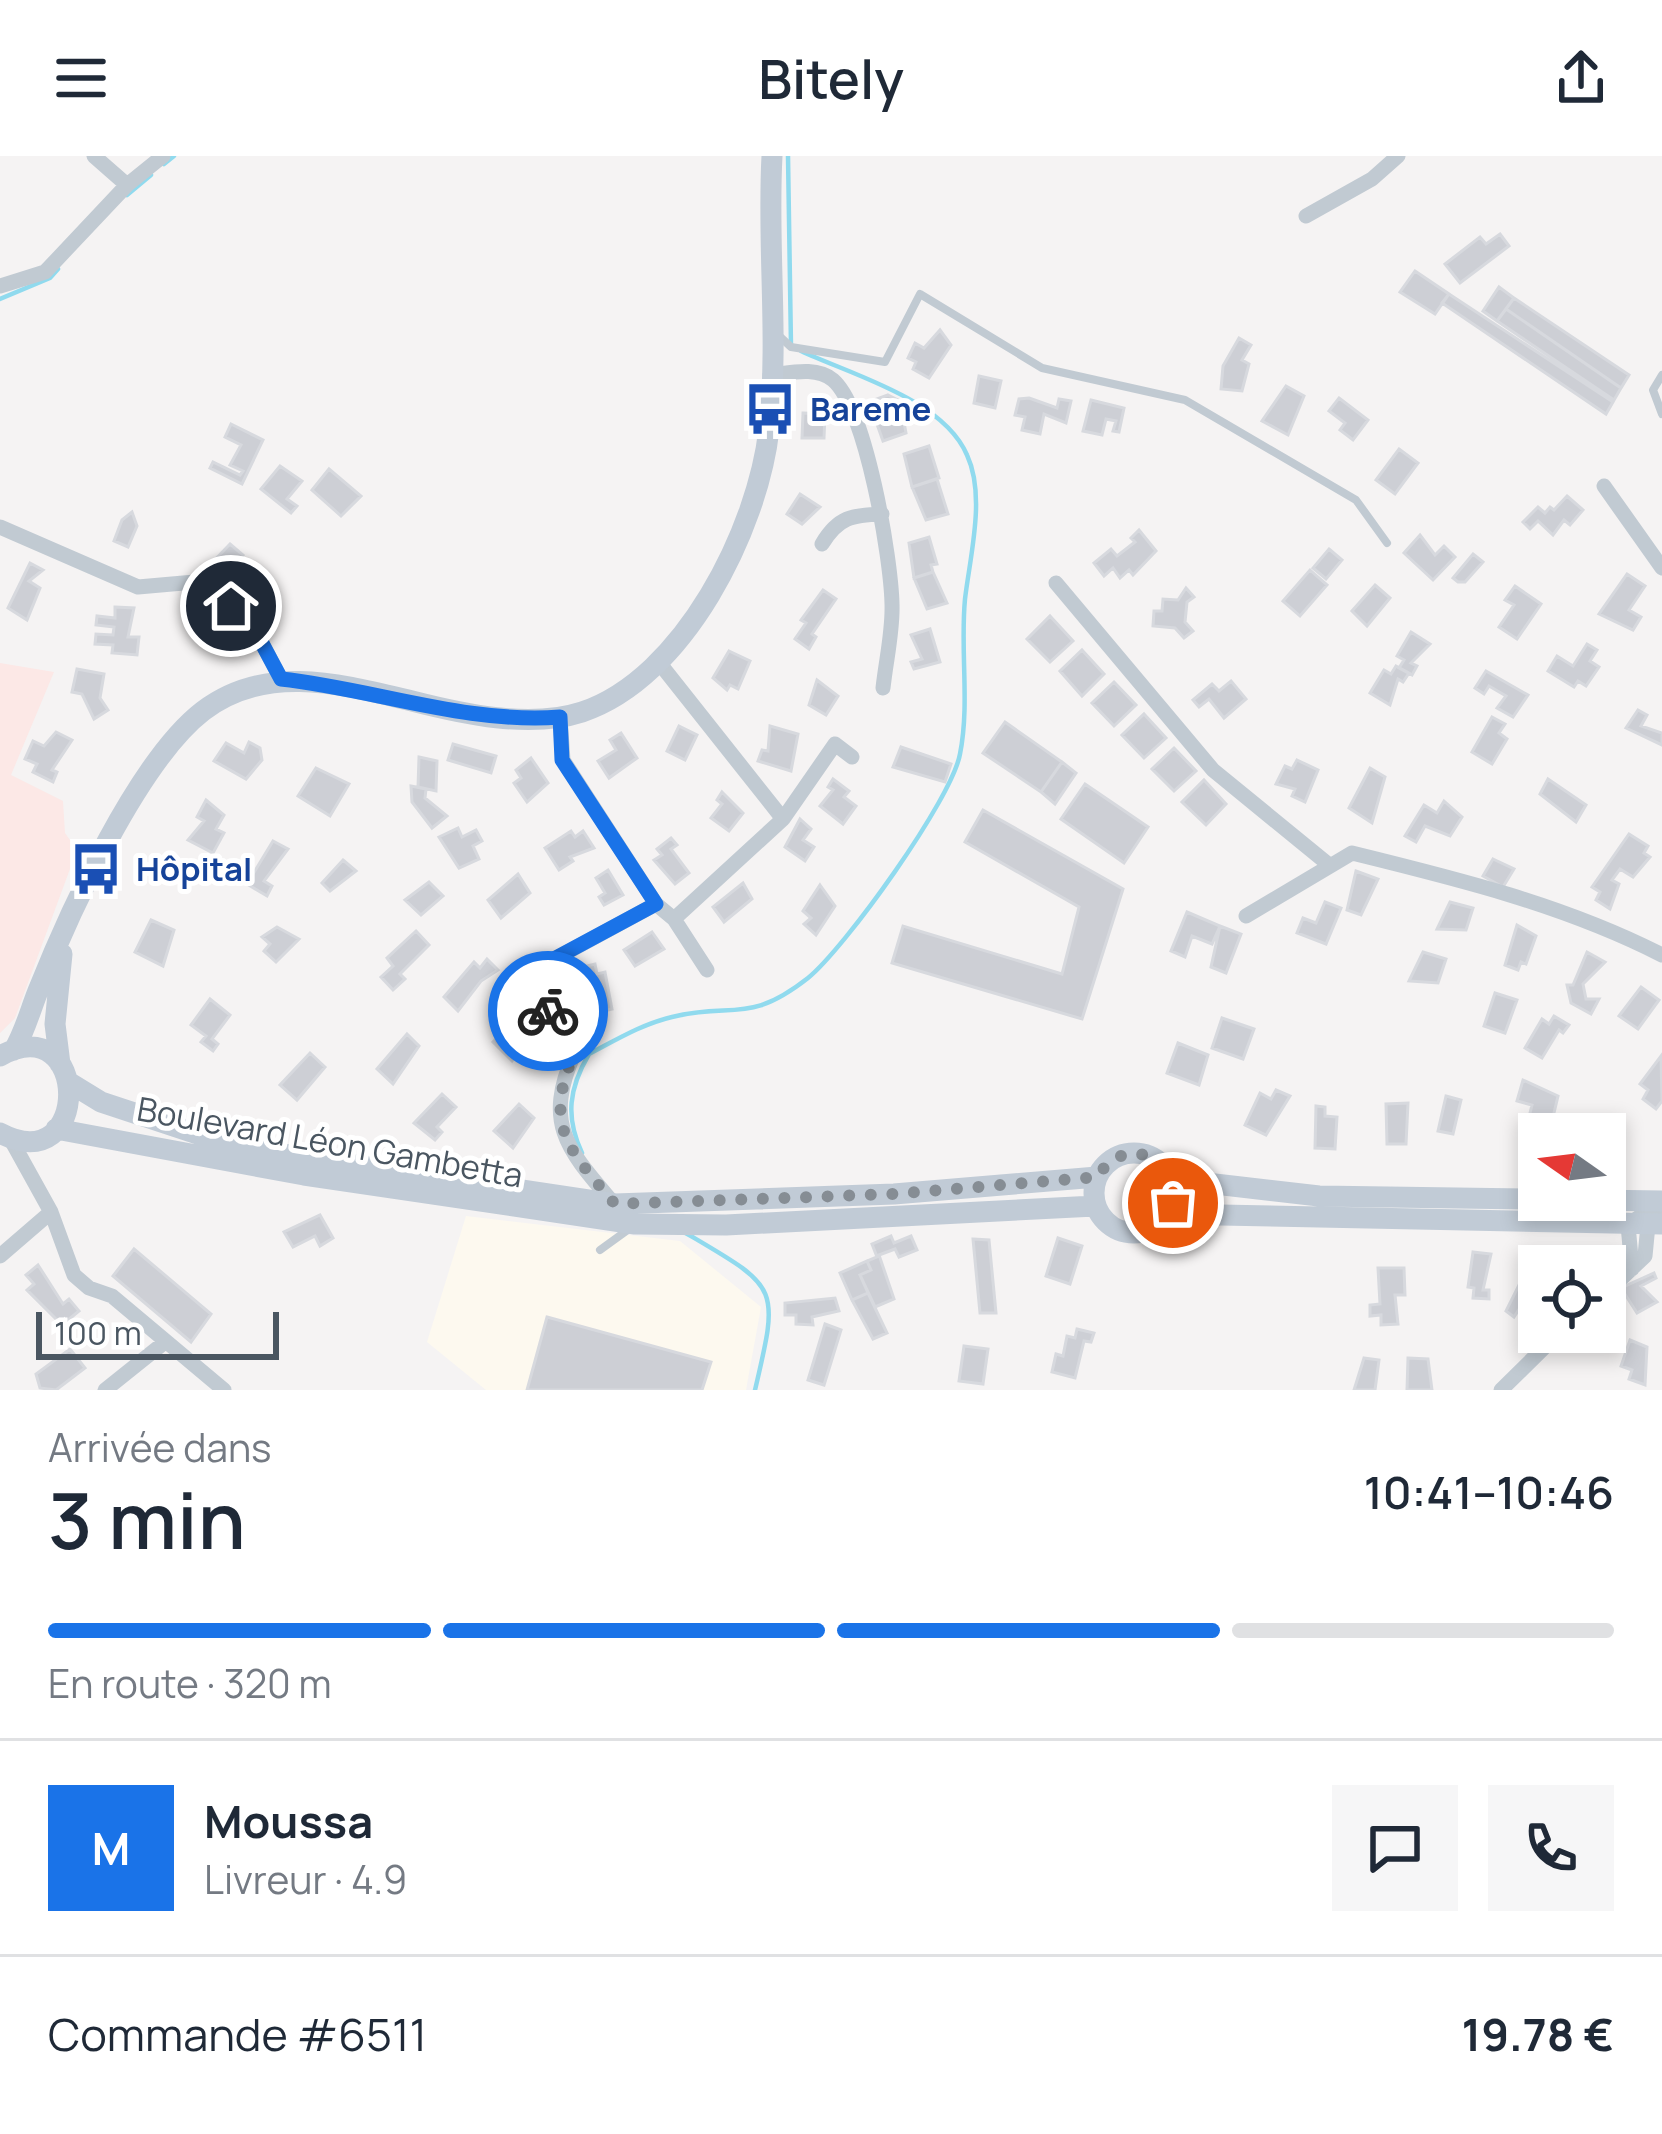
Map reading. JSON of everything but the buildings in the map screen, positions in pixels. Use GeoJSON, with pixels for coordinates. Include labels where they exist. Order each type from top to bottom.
{"type":"FeatureCollection","features":[{"type":"Feature","properties":{"kind":"main road"},"geometry":{"type":"LineString","coordinates":[[4,1054],[137,795],[178,734],[232,693],[281,679],[352,686],[458,713],[560,717],[619,695],[657,660],[723,574],[761,482],[770,375],[772,156]]}},
{"type":"Feature","properties":{"kind":"main road"},"geometry":{"type":"LineString","coordinates":[[50,1133],[70,1108],[55,1024],[64,935]]}},
{"type":"Feature","properties":{"kind":"main road","name":"Boulevard Léon Gambetta"},"geometry":{"type":"LineString","coordinates":[[4,1054],[39,1050],[101,1102],[237,1147],[615,1204],[692,1205],[1097,1177]]}},
{"type":"Feature","properties":{"kind":"main road","name":"Boulevard Léon Gambetta"},"geometry":{"type":"LineString","coordinates":[[3,1135],[50,1133],[635,1224],[726,1225],[1095,1205]]}},
{"type":"Feature","properties":{"kind":"main road"},"geometry":{"type":"LineString","coordinates":[[1142,1153],[1165,1167],[1172,1179],[1168,1214],[1149,1231],[1123,1232],[1101,1217],[1095,1205],[1097,1177],[1115,1157],[1142,1153]]}},
{"type":"Feature","properties":{"kind":"main road"},"geometry":{"type":"LineString","coordinates":[[1172,1179],[1319,1196],[1644,1217]]}},
{"type":"Feature","properties":{"kind":"main road"},"geometry":{"type":"LineString","coordinates":[[1168,1214],[1644,1217],[1662,1201]]}},
{"type":"Feature","properties":{"kind":"street"},"geometry":{"type":"LineString","coordinates":[[94,156],[127,185]]}},
{"type":"Feature","properties":{"kind":"street"},"geometry":{"type":"LineString","coordinates":[[0,286],[45,272],[59,261],[127,185],[163,156]]}},
{"type":"Feature","properties":{"kind":"street"},"geometry":{"type":"LineString","coordinates":[[1306,216],[1372,179],[1398,156]]}},
{"type":"Feature","properties":{"kind":"street"},"geometry":{"type":"LineString","coordinates":[[770,375],[811,371],[830,377],[848,398],[882,514],[892,606],[883,688]]}},
{"type":"Feature","properties":{"kind":"street"},"geometry":{"type":"LineString","coordinates":[[1604,486],[1662,568]]}},
{"type":"Feature","properties":{"kind":"street"},"geometry":{"type":"LineString","coordinates":[[822,544],[833,525],[852,515],[882,514]]}},
{"type":"Feature","properties":{"kind":"street"},"geometry":{"type":"LineString","coordinates":[[0,527],[138,587],[206,581],[256,632],[281,679]]}},
{"type":"Feature","properties":{"kind":"street"},"geometry":{"type":"LineString","coordinates":[[1056,583],[1213,770],[1328,864]]}},
{"type":"Feature","properties":{"kind":"street"},"geometry":{"type":"LineString","coordinates":[[657,660],[783,819]]}},
{"type":"Feature","properties":{"kind":"street"},"geometry":{"type":"LineString","coordinates":[[560,717],[562,760],[656,904],[674,919],[706,970]]}},
{"type":"Feature","properties":{"kind":"street"},"geometry":{"type":"LineString","coordinates":[[674,919],[783,819],[835,744],[851,757]]}},
{"type":"Feature","properties":{"kind":"street"},"geometry":{"type":"LineString","coordinates":[[1246,916],[1352,853],[1479,884],[1618,933],[1662,955]]}},
{"type":"Feature","properties":{"kind":"street"},"geometry":{"type":"LineString","coordinates":[[615,1204],[566,1148],[560,1087],[574,1054],[526,974],[656,904]]}},
{"type":"Feature","properties":{"kind":"street"},"geometry":{"type":"LineString","coordinates":[[33,1178],[50,1133]]}},
{"type":"Feature","properties":{"kind":"street"},"geometry":{"type":"LineString","coordinates":[[3,1135],[51,1212],[74,1275],[88,1288],[112,1296],[224,1390]]}},
{"type":"Feature","properties":{"kind":"street"},"geometry":{"type":"LineString","coordinates":[[0,1256],[51,1212]]}},
{"type":"Feature","properties":{"kind":"street"},"geometry":{"type":"LineString","coordinates":[[1626,1275],[1632,1269],[1644,1217]]}},
{"type":"Feature","properties":{"kind":"street"},"geometry":{"type":"LineString","coordinates":[[105,1390],[165,1342]]}},
{"type":"Feature","properties":{"kind":"street"},"geometry":{"type":"LineString","coordinates":[[1501,1390],[1539,1353]]}},
{"type":"Feature","properties":{"kind":"lane"},"geometry":{"type":"LineString","coordinates":[[771,328],[791,347],[885,362],[920,294],[1042,368],[1185,400],[1356,500],[1388,542]]}},
{"type":"Feature","properties":{"kind":"lane"},"geometry":{"type":"LineString","coordinates":[[1662,375],[1653,390],[1662,414]]}},
{"type":"Feature","properties":{"kind":"lane"},"geometry":{"type":"LineString","coordinates":[[600,1250],[635,1224]]}},
{"type":"Feature","properties":{"kind":"shaded area"},"geometry":{"type":"Polygon","coordinates":[[[0,663],[54,672],[11,775],[63,801],[65,833],[77,850],[15,1018],[0,1033],[0,663]]]}},
{"type":"Feature","properties":{"kind":"shaded area"},"geometry":{"type":"Polygon","coordinates":[[[466,1216],[680,1241],[761,1307],[746,1390],[486,1390],[427,1342],[466,1216]]]}},
{"type":"Feature","properties":{"kind":"waterway"},"geometry":{"type":"LineString","coordinates":[[164,164],[174,156]]}},
{"type":"Feature","properties":{"kind":"waterway"},"geometry":{"type":"LineString","coordinates":[[788,156],[791,346]]}},
{"type":"Feature","properties":{"kind":"waterway"},"geometry":{"type":"LineString","coordinates":[[127,195],[151,175]]}},
{"type":"Feature","properties":{"kind":"waterway"},"geometry":{"type":"LineString","coordinates":[[0,299],[50,278],[58,269]]}},
{"type":"Feature","properties":{"kind":"waterway"},"geometry":{"type":"LineString","coordinates":[[582,1153],[573,1127],[572,1103],[589,1054],[661,1020],[770,1002],[808,978],[895,872],[938,804],[960,754],[965,599],[976,507],[967,455],[955,435],[917,404],[801,351]]}},
{"type":"Feature","properties":{"kind":"waterway"},"geometry":{"type":"LineString","coordinates":[[684,1232],[739,1265],[764,1292],[768,1328],[755,1390]]}},
{"type":"Feature","properties":{"kind":"way so far"},"geometry":{"type":"LineString","coordinates":[[548,1011],[574,1054],[560,1087],[566,1148],[615,1204],[692,1205],[894,1194],[1097,1177],[1115,1157],[1128,1153],[1142,1153],[1165,1167],[1172,1179],[1173,1203]]}},
{"type":"Feature","properties":{"kind":"place","name":"Bareme"},"geometry":{"type":"Point","coordinates":[770,409]}},
{"type":"Feature","properties":{"kind":"place","name":"Hôpital"},"geometry":{"type":"Point","coordinates":[96,869]}},
{"type":"Feature","properties":{"kind":"route"},"geometry":{"type":"LineString","coordinates":[[231,606],[256,632],[281,679],[352,686],[458,713],[560,717],[562,760],[656,904],[526,974],[548,1011]]}}]}
